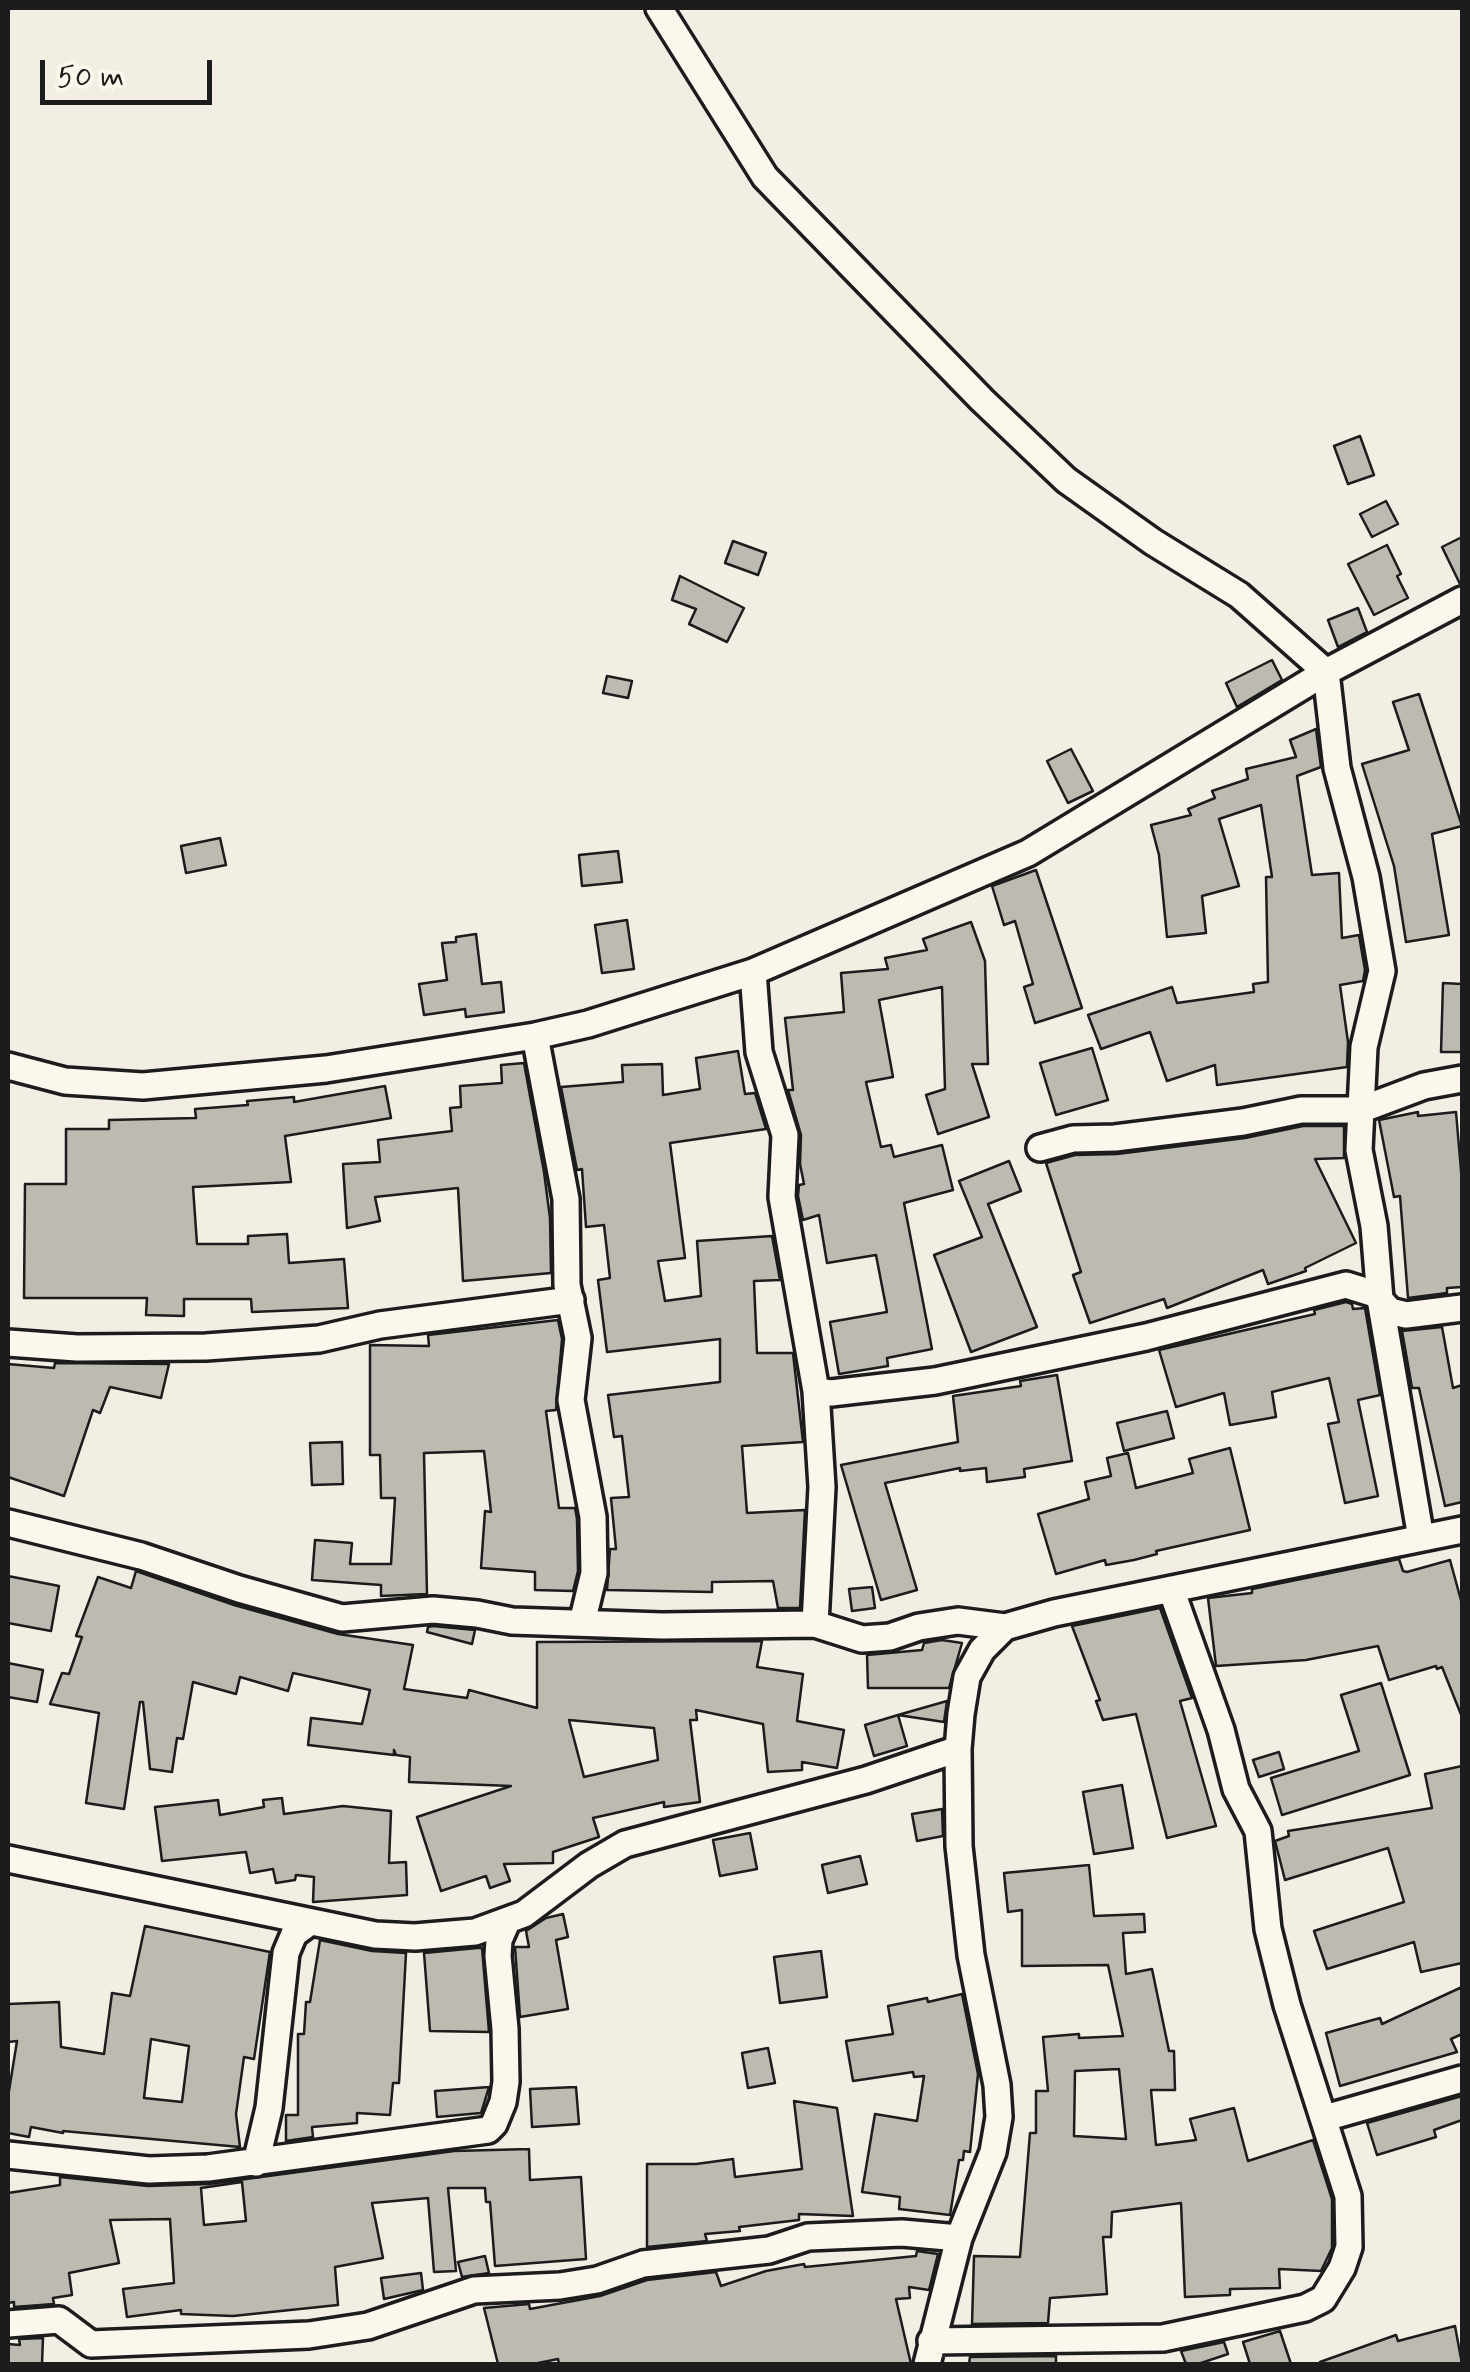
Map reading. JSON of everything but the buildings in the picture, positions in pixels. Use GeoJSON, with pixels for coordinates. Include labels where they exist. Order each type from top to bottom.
{"type":"FeatureCollection","features":[{"type":"Feature","properties":{"kind":"street"},"geometry":{"type":"LineString","coordinates":[[659,8],[765,177],[982,400],[1066,480],[1153,542],[1239,595],[1326,672],[1337,768],[1366,877],[1382,971],[1364,1047],[1360,1150],[1374,1226],[1380,1299],[1420,1538]]}},
{"type":"Feature","properties":{"kind":"street"},"geometry":{"type":"LineString","coordinates":[[8,1066],[64,1081],[143,1086],[326,1069],[588,1024],[753,972],[1028,853],[1326,672],[1462,600]]}},
{"type":"Feature","properties":{"kind":"street"},"geometry":{"type":"LineString","coordinates":[[753,972],[759,1052],[785,1135],[782,1198],[816,1391],[822,1487],[815,1624]]}},
{"type":"Feature","properties":{"kind":"street"},"geometry":{"type":"LineString","coordinates":[[535,1036],[566,1198],[568,1285],[578,1338],[571,1400],[592,1517],[594,1573],[582,1623]]}},
{"type":"Feature","properties":{"kind":"street"},"geometry":{"type":"LineString","coordinates":[[1040,1148],[1072,1139],[1116,1138],[1243,1122],[1301,1110],[1360,1110],[1424,1086],[1462,1079]]}},
{"type":"Feature","properties":{"kind":"street"},"geometry":{"type":"LineString","coordinates":[[816,1391],[831,1393],[935,1381],[1146,1337],[1346,1285],[1380,1299],[1390,1311],[1406,1316],[1462,1308]]}},
{"type":"Feature","properties":{"kind":"street"},"geometry":{"type":"LineString","coordinates":[[8,1343],[77,1348],[206,1348],[319,1338],[380,1325],[571,1300]]}},
{"type":"Feature","properties":{"kind":"street"},"geometry":{"type":"LineString","coordinates":[[8,1522],[141,1556],[342,1618],[433,1610],[512,1621],[662,1626],[815,1624],[862,1639],[890,1637],[918,1627],[958,1621],[1005,1628],[1054,1613],[1462,1530]]}},
{"type":"Feature","properties":{"kind":"street"},"geometry":{"type":"LineString","coordinates":[[1005,1628],[982,1650],[967,1677],[958,1749],[959,1846],[971,1955],[996,2085],[998,2117],[993,2152],[958,2238],[929,2353],[1163,2338],[1305,2308],[1323,2299],[1342,2268],[1349,2247],[1348,2196],[1287,2005],[1268,1929],[1258,1832],[1236,1789],[1221,1730],[1172,1589]]}},
{"type":"Feature","properties":{"kind":"street"},"geometry":{"type":"LineString","coordinates":[[8,1860],[375,1936],[475,1932],[524,1914],[589,1865],[625,1844],[866,1780],[958,1749]]}},
{"type":"Feature","properties":{"kind":"street"},"geometry":{"type":"LineString","coordinates":[[256,2163],[269,2108],[286,1954],[294,1934],[309,1922]]}},
{"type":"Feature","properties":{"kind":"street"},"geometry":{"type":"LineString","coordinates":[[8,2155],[149,2170],[256,2163],[488,2130],[494,2124],[506,2082],[498,1956],[499,1940],[507,1922]]}},
{"type":"Feature","properties":{"kind":"street"},"geometry":{"type":"LineString","coordinates":[[1324,2118],[1462,2080]]}},
{"type":"Feature","properties":{"kind":"street"},"geometry":{"type":"LineString","coordinates":[[8,2324],[59,2320],[91,2344],[309,2335],[368,2326],[474,2290],[578,2283],[644,2264],[768,2250],[808,2237],[902,2233],[958,2238]]}}]}
